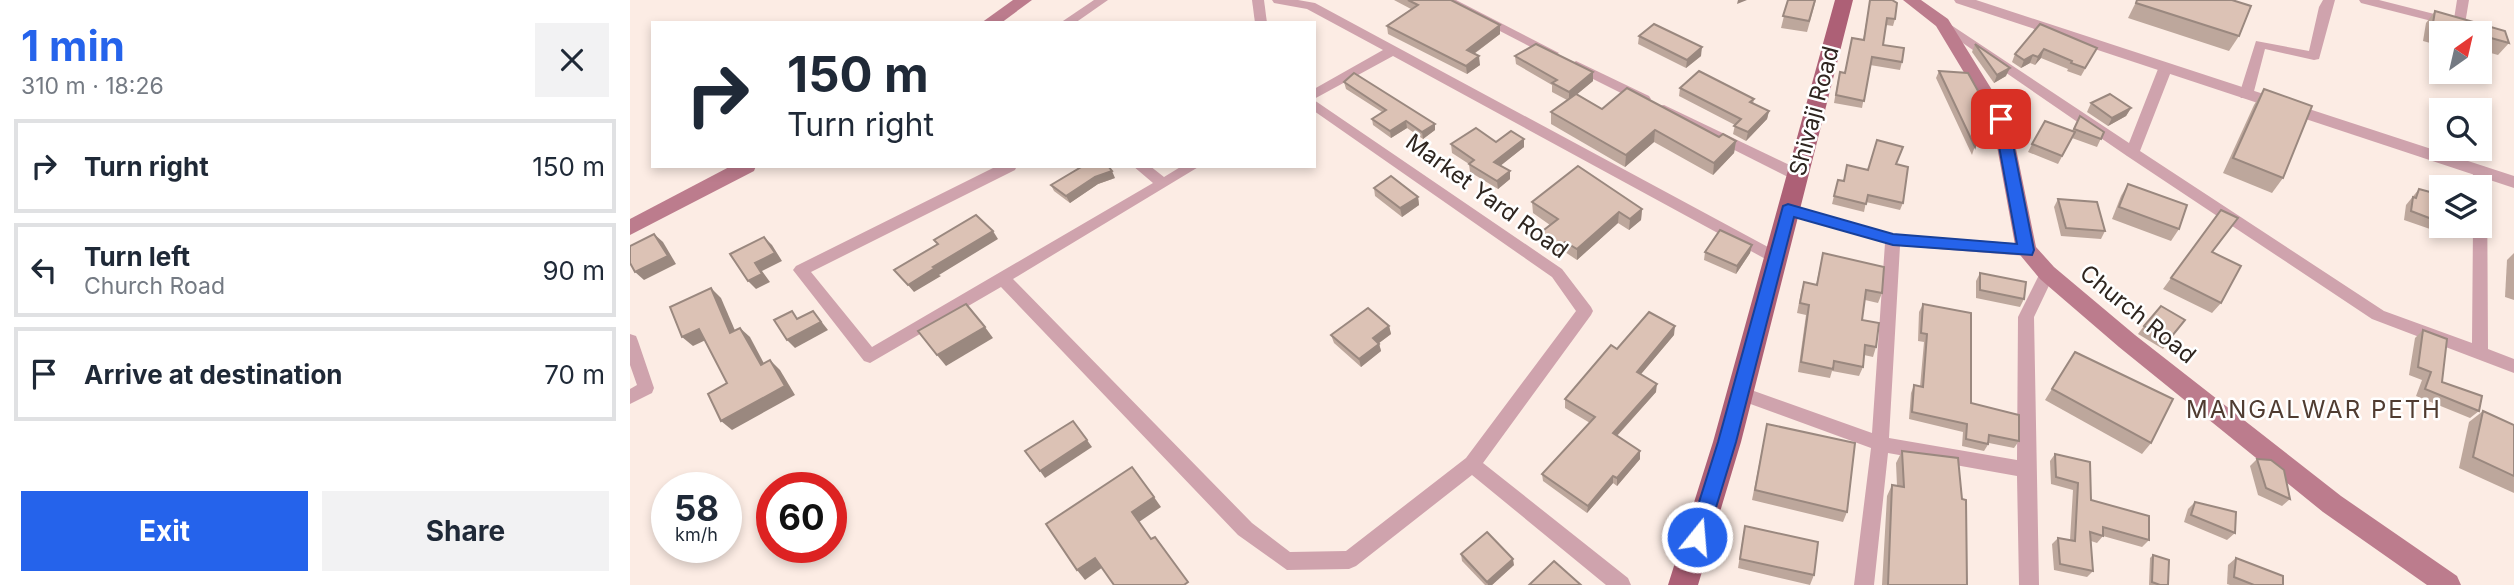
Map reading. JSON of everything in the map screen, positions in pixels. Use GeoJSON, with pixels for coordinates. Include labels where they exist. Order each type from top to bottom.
{"type":"FeatureCollection","features":[{"type":"Feature","properties":{"kind":"main road"},"geometry":{"type":"LineString","coordinates":[[992,21],[1024,0]]}},
{"type":"Feature","properties":{"kind":"main road","name":"Shivaji Road"},"geometry":{"type":"LineString","coordinates":[[1683,585],[1740,393],[1844,0]]}},
{"type":"Feature","properties":{"kind":"main road"},"geometry":{"type":"LineString","coordinates":[[1911,0],[1942,23],[2001,119],[2026,250]]}},
{"type":"Feature","properties":{"kind":"main road"},"geometry":{"type":"LineString","coordinates":[[630,228],[743,168]]}},
{"type":"Feature","properties":{"kind":"main road","name":"Church Road"},"geometry":{"type":"LineString","coordinates":[[2026,250],[2047,273],[2332,504],[2448,585]]}},
{"type":"Feature","properties":{"kind":"street"},"geometry":{"type":"LineString","coordinates":[[1069,21],[1102,0]]}},
{"type":"Feature","properties":{"kind":"street"},"geometry":{"type":"LineString","coordinates":[[1258,0],[1261,21]]}},
{"type":"Feature","properties":{"kind":"street"},"geometry":{"type":"LineString","coordinates":[[1278,0],[1311,6],[1776,258]]}},
{"type":"Feature","properties":{"kind":"street"},"geometry":{"type":"LineString","coordinates":[[1446,0],[1797,175]]}},
{"type":"Feature","properties":{"kind":"street"},"geometry":{"type":"LineString","coordinates":[[1961,0],[2514,182]]}},
{"type":"Feature","properties":{"kind":"street"},"geometry":{"type":"LineString","coordinates":[[2246,95],[2260,44],[2314,56],[2329,0]]}},
{"type":"Feature","properties":{"kind":"street"},"geometry":{"type":"LineString","coordinates":[[2365,0],[2464,26],[2463,0]]}},
{"type":"Feature","properties":{"kind":"street"},"geometry":{"type":"LineString","coordinates":[[1942,23],[2378,316],[2514,366]]}},
{"type":"Feature","properties":{"kind":"street"},"geometry":{"type":"LineString","coordinates":[[1316,94],[1393,50]]}},
{"type":"Feature","properties":{"kind":"street"},"geometry":{"type":"LineString","coordinates":[[2132,153],[2165,69]]}},
{"type":"Feature","properties":{"kind":"street","name":"Market Yard Road"},"geometry":{"type":"LineString","coordinates":[[1316,105],[1557,273],[1585,311],[1472,464]]}},
{"type":"Feature","properties":{"kind":"street"},"geometry":{"type":"LineString","coordinates":[[1006,168],[801,270],[870,356],[1190,168]]}},
{"type":"Feature","properties":{"kind":"street"},"geometry":{"type":"LineString","coordinates":[[1143,168],[1163,184]]}},
{"type":"Feature","properties":{"kind":"street"},"geometry":{"type":"LineString","coordinates":[[2480,171],[2480,353]]}},
{"type":"Feature","properties":{"kind":"street"},"geometry":{"type":"LineString","coordinates":[[1788,210],[1893,240],[2026,250]]}},
{"type":"Feature","properties":{"kind":"street"},"geometry":{"type":"LineString","coordinates":[[1864,585],[1880,444],[1893,240]]}},
{"type":"Feature","properties":{"kind":"street"},"geometry":{"type":"LineString","coordinates":[[2029,585],[2026,317],[2047,273]]}},
{"type":"Feature","properties":{"kind":"street"},"geometry":{"type":"LineString","coordinates":[[1002,278],[1245,529],[1287,561],[1349,560],[1472,464],[1621,585]]}},
{"type":"Feature","properties":{"kind":"street"},"geometry":{"type":"LineString","coordinates":[[630,341],[646,388],[630,397]]}},
{"type":"Feature","properties":{"kind":"street"},"geometry":{"type":"LineString","coordinates":[[1740,393],[1880,444],[2026,470]]}},
{"type":"Feature","properties":{"kind":"building"},"geometry":{"type":"Polygon","coordinates":[[[1408,0],[1451,0],[1500,25],[1467,50],[1479,56],[1466,66],[1387,26],[1418,5],[1408,0]]]}},
{"type":"Feature","properties":{"kind":"building"},"geometry":{"type":"Polygon","coordinates":[[[1788,0],[1815,0],[1809,21],[1783,16],[1788,0]]]}},
{"type":"Feature","properties":{"kind":"building"},"geometry":{"type":"Polygon","coordinates":[[[1870,0],[1892,0],[1897,3],[1895,19],[1887,18],[1883,45],[1904,48],[1902,62],[1872,57],[1864,101],[1836,95],[1840,72],[1845,73],[1852,38],[1864,40],[1870,0]]]}},
{"type":"Feature","properties":{"kind":"building"},"geometry":{"type":"Polygon","coordinates":[[[2137,0],[2232,0],[2251,6],[2239,36],[2136,3],[2137,0]]]}},
{"type":"Feature","properties":{"kind":"building"},"geometry":{"type":"Polygon","coordinates":[[[2435,11],[2470,21],[2433,21],[2435,11]]]}},
{"type":"Feature","properties":{"kind":"building"},"geometry":{"type":"Polygon","coordinates":[[[1654,24],[1702,47],[1687,60],[1639,36],[1654,24]]]}},
{"type":"Feature","properties":{"kind":"building"},"geometry":{"type":"Polygon","coordinates":[[[2040,24],[2097,48],[2085,68],[2044,49],[2038,57],[2033,55],[2024,60],[2015,54],[2040,24]]]}},
{"type":"Feature","properties":{"kind":"building"},"geometry":{"type":"Polygon","coordinates":[[[2492,27],[2505,31],[2509,43],[2492,38],[2492,27]]]}},
{"type":"Feature","properties":{"kind":"building"},"geometry":{"type":"Polygon","coordinates":[[[1536,44],[1593,72],[1569,92],[1552,83],[1557,80],[1515,56],[1536,44]]]}},
{"type":"Feature","properties":{"kind":"building"},"geometry":{"type":"Polygon","coordinates":[[[1975,44],[2010,68],[1997,75],[1975,44]]]}},
{"type":"Feature","properties":{"kind":"building"},"geometry":{"type":"Polygon","coordinates":[[[1699,71],[1754,99],[1750,102],[1769,111],[1748,132],[1734,126],[1741,119],[1680,88],[1699,71]]]}},
{"type":"Feature","properties":{"kind":"building"},"geometry":{"type":"Polygon","coordinates":[[[1939,71],[1968,73],[1992,116],[1984,116],[1975,147],[1939,71]]]}},
{"type":"Feature","properties":{"kind":"building"},"geometry":{"type":"Polygon","coordinates":[[[1354,73],[1435,124],[1422,132],[1406,121],[1390,131],[1372,119],[1386,110],[1344,82],[1354,73]]]}},
{"type":"Feature","properties":{"kind":"building"},"geometry":{"type":"Polygon","coordinates":[[[1627,88],[1719,137],[1723,134],[1736,141],[1714,163],[1655,130],[1626,155],[1551,112],[1576,94],[1602,109],[1627,88]]]}},
{"type":"Feature","properties":{"kind":"building"},"geometry":{"type":"Polygon","coordinates":[[[2264,89],[2312,106],[2283,178],[2233,158],[2264,89]]]}},
{"type":"Feature","properties":{"kind":"building"},"geometry":{"type":"Polygon","coordinates":[[[2110,94],[2131,108],[2112,118],[2091,103],[2110,94]]]}},
{"type":"Feature","properties":{"kind":"building"},"geometry":{"type":"Polygon","coordinates":[[[2080,116],[2104,132],[2101,139],[2074,129],[2080,116]]]}},
{"type":"Feature","properties":{"kind":"building"},"geometry":{"type":"Polygon","coordinates":[[[2045,121],[2075,132],[2062,156],[2032,144],[2045,121]]]}},
{"type":"Feature","properties":{"kind":"building"},"geometry":{"type":"Polygon","coordinates":[[[1476,128],[1496,142],[1511,131],[1524,139],[1494,162],[1510,171],[1497,181],[1469,164],[1474,160],[1451,144],[1476,128]]]}},
{"type":"Feature","properties":{"kind":"building"},"geometry":{"type":"Polygon","coordinates":[[[1877,140],[1903,147],[1896,164],[1908,167],[1903,203],[1868,195],[1866,204],[1834,196],[1838,180],[1844,181],[1847,165],[1868,170],[1877,140]]]}},
{"type":"Feature","properties":{"kind":"building"},"geometry":{"type":"Polygon","coordinates":[[[1578,166],[1642,209],[1630,219],[1619,212],[1577,249],[1565,242],[1560,246],[1540,233],[1558,219],[1532,202],[1578,166]]]}},
{"type":"Feature","properties":{"kind":"building"},"geometry":{"type":"Polygon","coordinates":[[[1080,168],[1110,168],[1112,171],[1095,177],[1066,196],[1051,185],[1080,168]]]}},
{"type":"Feature","properties":{"kind":"building"},"geometry":{"type":"Polygon","coordinates":[[[1391,176],[1418,197],[1400,208],[1374,188],[1391,176]]]}},
{"type":"Feature","properties":{"kind":"building"},"geometry":{"type":"Polygon","coordinates":[[[2128,184],[2187,205],[2179,229],[2119,207],[2128,184]]]}},
{"type":"Feature","properties":{"kind":"building"},"geometry":{"type":"Polygon","coordinates":[[[2419,189],[2429,192],[2429,218],[2411,211],[2413,197],[2416,198],[2419,189]]]}},
{"type":"Feature","properties":{"kind":"building"},"geometry":{"type":"Polygon","coordinates":[[[2058,199],[2097,202],[2105,231],[2066,228],[2058,199]]]}},
{"type":"Feature","properties":{"kind":"building"},"geometry":{"type":"Polygon","coordinates":[[[2221,210],[2238,218],[2212,252],[2241,266],[2221,303],[2171,278],[2221,210]]]}},
{"type":"Feature","properties":{"kind":"building"},"geometry":{"type":"Polygon","coordinates":[[[976,215],[993,231],[908,285],[894,270],[938,244],[934,240],[976,215]]]}},
{"type":"Feature","properties":{"kind":"building"},"geometry":{"type":"Polygon","coordinates":[[[1720,230],[1752,245],[1737,266],[1705,252],[1720,230]]]}},
{"type":"Feature","properties":{"kind":"building"},"geometry":{"type":"Polygon","coordinates":[[[654,234],[668,256],[635,272],[630,263],[630,246],[654,234]]]}},
{"type":"Feature","properties":{"kind":"building"},"geometry":{"type":"Polygon","coordinates":[[[764,237],[775,253],[755,263],[762,274],[748,281],[730,254],[764,237]]]}},
{"type":"Feature","properties":{"kind":"building"},"geometry":{"type":"Polygon","coordinates":[[[1823,253],[1884,267],[1882,293],[1866,290],[1862,320],[1879,323],[1876,347],[1865,345],[1863,367],[1834,361],[1833,369],[1801,362],[1809,305],[1800,303],[1804,282],[1817,285],[1823,253]]]}},
{"type":"Feature","properties":{"kind":"building"},"geometry":{"type":"Polygon","coordinates":[[[1980,273],[2026,282],[2024,299],[1980,290],[1980,273]]]}},
{"type":"Feature","properties":{"kind":"building"},"geometry":{"type":"Polygon","coordinates":[[[711,288],[730,333],[740,328],[761,365],[770,360],[785,386],[721,421],[708,394],[727,383],[699,329],[682,337],[670,307],[711,288]]]}},
{"type":"Feature","properties":{"kind":"building"},"geometry":{"type":"Polygon","coordinates":[[[966,304],[985,327],[937,355],[918,331],[966,304]]]}},
{"type":"Feature","properties":{"kind":"building"},"geometry":{"type":"Polygon","coordinates":[[[1923,304],[1971,313],[1971,403],[2019,415],[2019,441],[1989,435],[1988,444],[1966,439],[1967,424],[1912,412],[1914,385],[1923,387],[1927,334],[1921,333],[1923,304]]]}},
{"type":"Feature","properties":{"kind":"building"},"geometry":{"type":"Polygon","coordinates":[[[2161,306],[2185,320],[2168,341],[2144,326],[2161,306]]]}},
{"type":"Feature","properties":{"kind":"building"},"geometry":{"type":"Polygon","coordinates":[[[1368,308],[1389,326],[1373,338],[1379,344],[1359,359],[1331,335],[1368,308]]]}},
{"type":"Feature","properties":{"kind":"building"},"geometry":{"type":"Polygon","coordinates":[[[792,311],[797,319],[813,311],[821,322],[787,340],[774,320],[792,311]]]}},
{"type":"Feature","properties":{"kind":"building"},"geometry":{"type":"Polygon","coordinates":[[[1649,312],[1675,326],[1637,372],[1657,384],[1613,433],[1640,451],[1617,478],[1613,476],[1588,506],[1542,474],[1595,417],[1565,399],[1611,345],[1617,349],[1649,312]]]}},
{"type":"Feature","properties":{"kind":"building"},"geometry":{"type":"Polygon","coordinates":[[[2423,330],[2447,339],[2442,382],[2482,396],[2479,411],[2425,389],[2431,372],[2418,367],[2423,330]]]}},
{"type":"Feature","properties":{"kind":"building"},"geometry":{"type":"Polygon","coordinates":[[[2075,352],[2173,399],[2151,443],[2052,389],[2075,352]]]}},
{"type":"Feature","properties":{"kind":"building"},"geometry":{"type":"Polygon","coordinates":[[[2483,411],[2514,425],[2514,476],[2473,457],[2483,411]]]}},
{"type":"Feature","properties":{"kind":"building"},"geometry":{"type":"Polygon","coordinates":[[[1073,421],[1087,440],[1040,471],[1025,451],[1073,421]]]}},
{"type":"Feature","properties":{"kind":"building"},"geometry":{"type":"Polygon","coordinates":[[[1767,424],[1855,443],[1847,512],[1755,490],[1767,424]]]}},
{"type":"Feature","properties":{"kind":"building"},"geometry":{"type":"Polygon","coordinates":[[[1902,451],[1958,458],[1962,499],[1966,500],[1967,585],[1888,585],[1892,485],[1904,487],[1902,451]]]}},
{"type":"Feature","properties":{"kind":"building"},"geometry":{"type":"Polygon","coordinates":[[[2055,454],[2090,462],[2091,500],[2149,516],[2149,540],[2103,527],[2103,536],[2090,532],[2093,571],[2060,564],[2058,538],[2075,541],[2078,483],[2056,477],[2055,454]]]}},
{"type":"Feature","properties":{"kind":"building"},"geometry":{"type":"Polygon","coordinates":[[[2257,459],[2271,460],[2284,470],[2290,499],[2266,488],[2257,459]]]}},
{"type":"Feature","properties":{"kind":"building"},"geometry":{"type":"Polygon","coordinates":[[[1132,467],[1154,497],[1132,512],[1151,539],[1155,537],[1188,582],[1184,585],[1114,585],[1095,558],[1077,570],[1046,524],[1132,467]]]}},
{"type":"Feature","properties":{"kind":"building"},"geometry":{"type":"Polygon","coordinates":[[[2195,502],[2236,512],[2235,533],[2191,515],[2195,502]]]}},
{"type":"Feature","properties":{"kind":"building"},"geometry":{"type":"Polygon","coordinates":[[[1745,526],[1818,542],[1814,575],[1740,559],[1745,526]]]}},
{"type":"Feature","properties":{"kind":"building"},"geometry":{"type":"Polygon","coordinates":[[[1487,532],[1513,559],[1487,582],[1461,554],[1487,532]]]}},
{"type":"Feature","properties":{"kind":"building"},"geometry":{"type":"Polygon","coordinates":[[[2153,555],[2169,560],[2168,585],[2152,582],[2153,555]]]}},
{"type":"Feature","properties":{"kind":"building"},"geometry":{"type":"Polygon","coordinates":[[[2236,558],[2283,576],[2283,585],[2254,585],[2234,577],[2236,558]]]}},
{"type":"Feature","properties":{"kind":"building"},"geometry":{"type":"Polygon","coordinates":[[[1554,561],[1581,585],[1529,585],[1554,561]]]}},
{"type":"Feature","properties":{"kind":"district","name":"MANGALWAR PETH"},"geometry":{"type":"Point","coordinates":[2314,410]}},
{"type":"Feature","properties":{"kind":"route"},"geometry":{"type":"LineString","coordinates":[[1697,537],[1727,442],[1788,210],[1893,240],[2026,250],[2001,119]]}}]}
